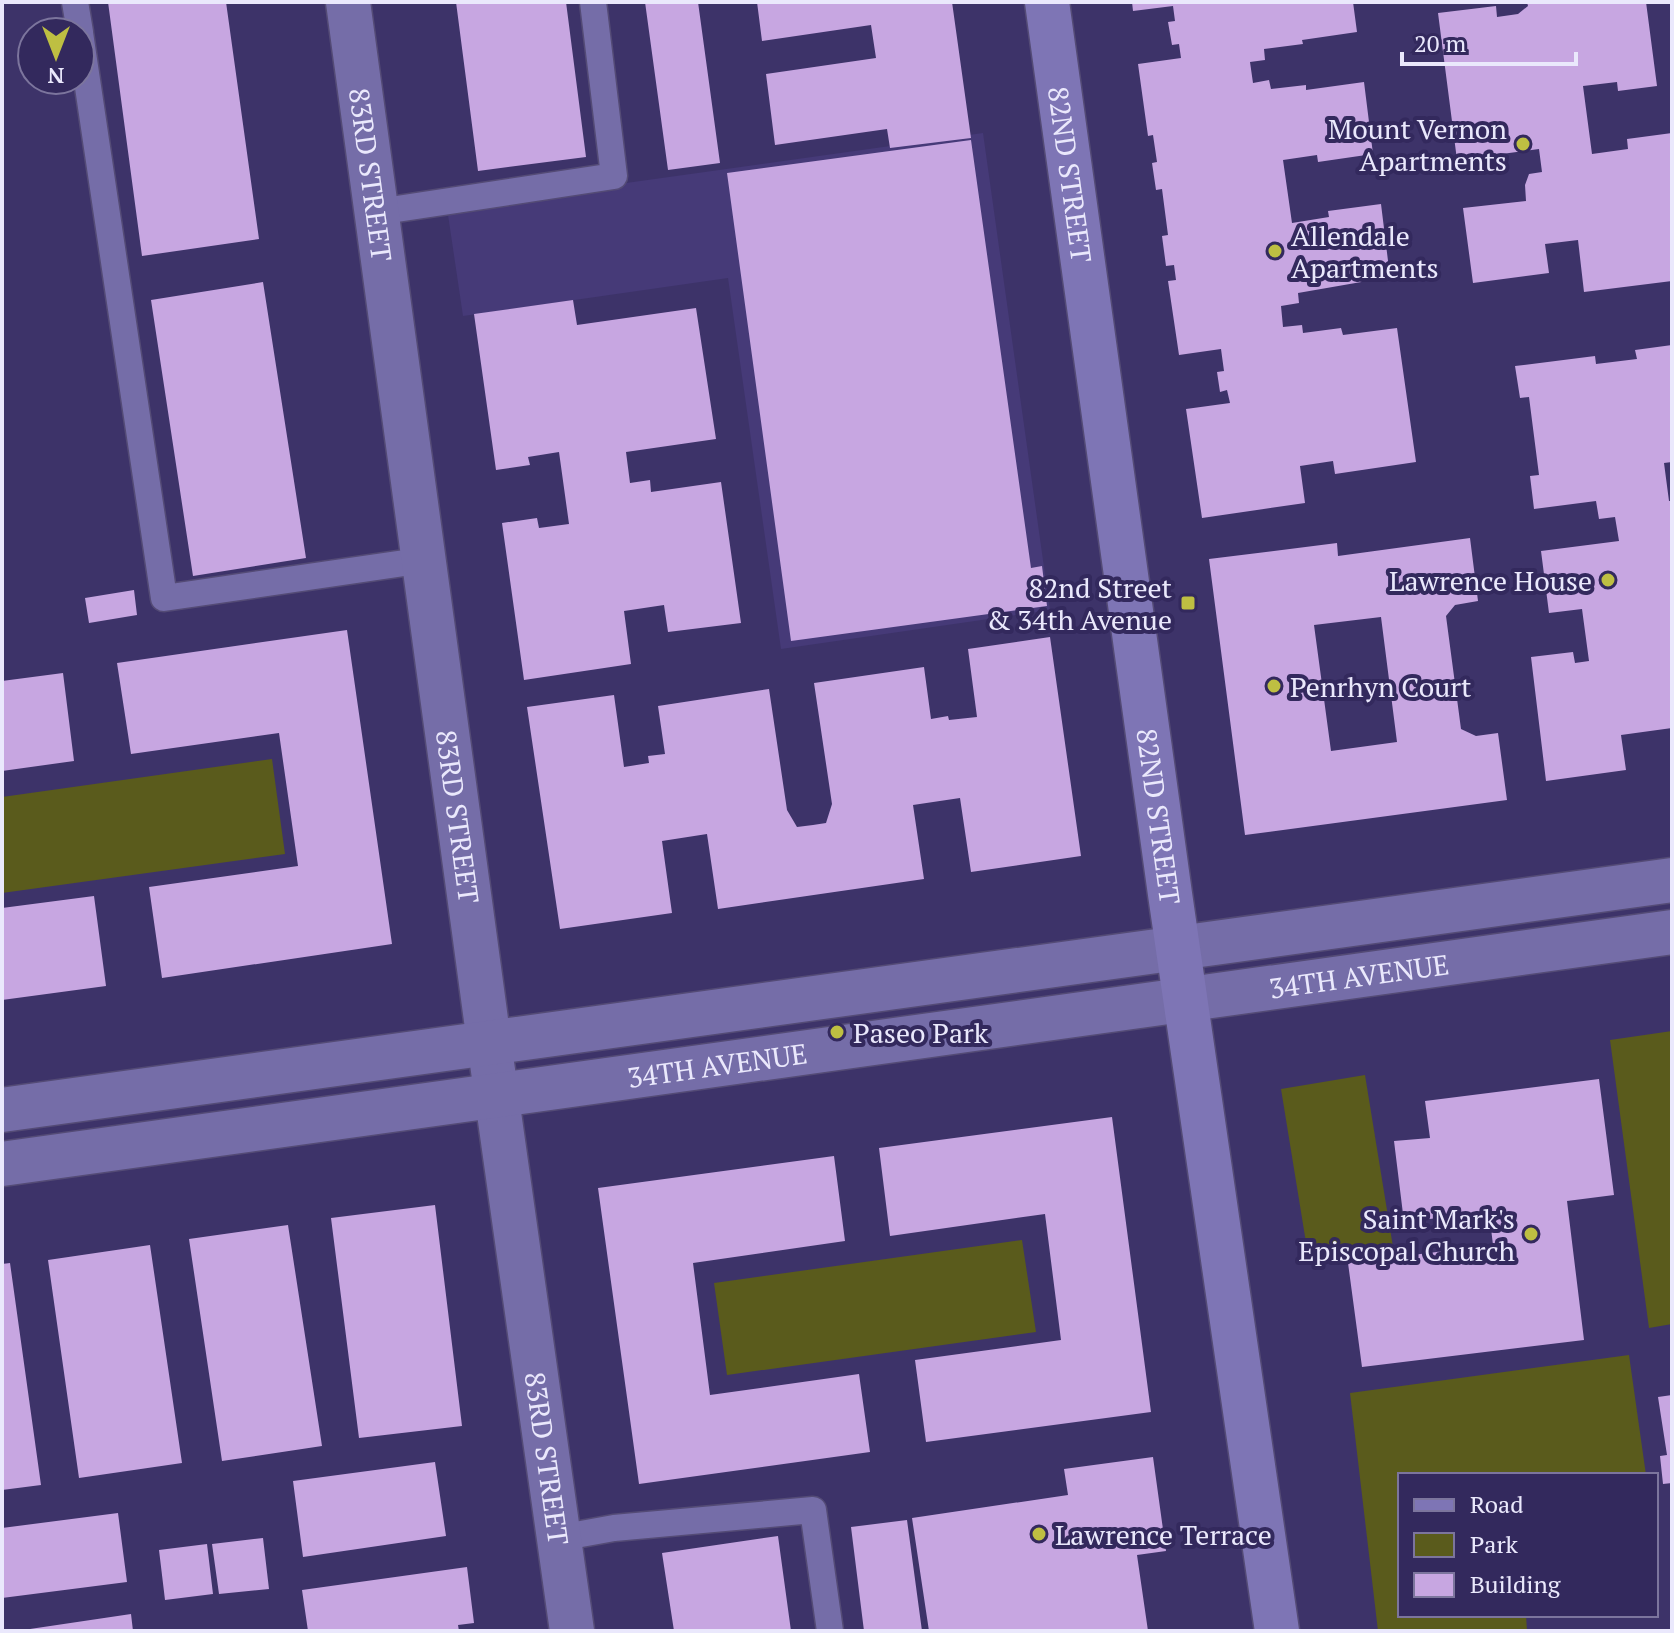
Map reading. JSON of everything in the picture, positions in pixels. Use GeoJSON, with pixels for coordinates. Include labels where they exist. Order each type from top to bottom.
{"type":"FeatureCollection","features":[{"type":"Feature","properties":{"kind":"street","name":"83RD STREET"},"geometry":{"type":"LineString","coordinates":[[348,2],[572,1631]]}},
{"type":"Feature","properties":{"kind":"street","name":"82ND STREET"},"geometry":{"type":"LineString","coordinates":[[1047,2],[1178,948],[1277,1631]]}},
{"type":"Feature","properties":{"kind":"street","name":"34TH AVENUE"},"geometry":{"type":"LineString","coordinates":[[2,1110],[1672,880]]}},
{"type":"Feature","properties":{"kind":"street","name":"34TH AVENUE"},"geometry":{"type":"LineString","coordinates":[[2,1164],[1672,932]]}},
{"type":"Feature","properties":{"kind":"lane"},"geometry":{"type":"LineString","coordinates":[[377,212],[614,176],[593,2]]}},
{"type":"Feature","properties":{"kind":"lane"},"geometry":{"type":"LineString","coordinates":[[89,96],[164,598],[425,560]]}},
{"type":"Feature","properties":{"kind":"lane"},"geometry":{"type":"LineString","coordinates":[[559,1538],[614,1528],[813,1510],[830,1631]]}},
{"type":"Feature","properties":{"kind":"shaded area"},"geometry":{"type":"Polygon","coordinates":[[[983,133],[1050,610],[781,649],[728,278],[463,316],[447,208],[983,133]]]}},
{"type":"Feature","properties":{"kind":"green space"},"geometry":{"type":"Polygon","coordinates":[[[272,759],[285,854],[2,893],[2,797],[272,759]]]}},
{"type":"Feature","properties":{"kind":"green space"},"geometry":{"type":"Polygon","coordinates":[[[1672,1031],[1672,1324],[1649,1328],[1610,1040],[1672,1031]]]}},
{"type":"Feature","properties":{"kind":"green space"},"geometry":{"type":"Polygon","coordinates":[[[1365,1075],[1393,1247],[1309,1261],[1281,1089],[1365,1075]]]}},
{"type":"Feature","properties":{"kind":"green space"},"geometry":{"type":"Polygon","coordinates":[[[1022,1240],[1036,1332],[727,1375],[714,1283],[1022,1240]]]}},
{"type":"Feature","properties":{"kind":"green space"},"geometry":{"type":"Polygon","coordinates":[[[1629,1355],[1646,1473],[1398,1473],[1398,1617],[1526,1617],[1527,1631],[1378,1631],[1350,1393],[1629,1355]]]}},
{"type":"Feature","properties":{"kind":"building"},"geometry":{"type":"Polygon","coordinates":[[[108,2],[226,2],[259,239],[142,256],[108,2]]]}},
{"type":"Feature","properties":{"kind":"building"},"geometry":{"type":"Polygon","coordinates":[[[456,2],[566,2],[586,157],[478,171],[456,2]]]}},
{"type":"Feature","properties":{"kind":"building"},"geometry":{"type":"Polygon","coordinates":[[[645,2],[698,2],[720,163],[668,170],[645,2]]]}},
{"type":"Feature","properties":{"kind":"building"},"geometry":{"type":"Polygon","coordinates":[[[757,2],[952,2],[971,138],[890,148],[887,129],[775,145],[766,74],[876,58],[871,25],[762,41],[757,2]]]}},
{"type":"Feature","properties":{"kind":"building","name":"Allendale Apartments"},"geometry":{"type":"Polygon","coordinates":[[[1132,2],[1353,2],[1357,32],[1264,49],[1265,60],[1250,62],[1253,83],[1269,80],[1271,89],[1306,85],[1306,90],[1364,82],[1373,154],[1318,162],[1317,155],[1283,160],[1292,223],[1329,217],[1328,211],[1381,204],[1390,277],[1298,293],[1299,303],[1281,306],[1283,327],[1302,325],[1303,333],[1341,328],[1343,335],[1397,328],[1416,462],[1335,474],[1333,461],[1300,466],[1305,503],[1202,518],[1186,409],[1230,403],[1227,390],[1220,392],[1217,372],[1224,371],[1221,349],[1179,355],[1168,281],[1176,280],[1174,265],[1166,266],[1162,236],[1168,235],[1162,189],[1156,190],[1152,163],[1157,162],[1153,135],[1148,136],[1138,64],[1181,58],[1179,44],[1172,45],[1168,22],[1175,21],[1173,6],[1133,11],[1132,2]]]}},
{"type":"Feature","properties":{"kind":"building","name":"Mount Vernon Apartments"},"geometry":{"type":"Polygon","coordinates":[[[1527,2],[1646,2],[1657,86],[1618,91],[1617,82],[1583,86],[1592,154],[1628,149],[1627,139],[1672,133],[1672,281],[1584,292],[1578,240],[1545,244],[1549,273],[1473,283],[1463,208],[1526,201],[1525,185],[1529,174],[1542,172],[1539,149],[1457,160],[1438,13],[1496,6],[1497,17],[1518,14],[1528,6],[1527,2]]]}},
{"type":"Feature","properties":{"kind":"building"},"geometry":{"type":"Polygon","coordinates":[[[971,140],[1031,568],[1042,566],[1047,606],[791,641],[727,173],[971,140]]]}},
{"type":"Feature","properties":{"kind":"building"},"geometry":{"type":"Polygon","coordinates":[[[263,282],[306,558],[193,576],[151,300],[263,282]]]}},
{"type":"Feature","properties":{"kind":"building"},"geometry":{"type":"Polygon","coordinates":[[[573,300],[577,325],[696,308],[716,439],[626,452],[630,483],[650,480],[651,492],[721,482],[741,623],[668,632],[664,605],[624,611],[631,664],[524,680],[502,523],[537,518],[539,528],[569,524],[559,452],[528,457],[530,465],[496,470],[474,314],[573,300]]]}},
{"type":"Feature","properties":{"kind":"building","name":"Lawrence House"},"geometry":{"type":"Polygon","coordinates":[[[1672,345],[1672,462],[1664,463],[1669,501],[1672,501],[1672,728],[1621,735],[1626,770],[1546,781],[1531,657],[1573,652],[1575,663],[1589,661],[1582,609],[1549,613],[1541,551],[1619,541],[1615,517],[1599,519],[1596,501],[1534,509],[1530,476],[1539,475],[1529,397],[1520,398],[1515,366],[1595,356],[1596,364],[1637,359],[1635,350],[1672,345]]]}},
{"type":"Feature","properties":{"kind":"building"},"geometry":{"type":"Polygon","coordinates":[[[1470,538],[1478,601],[1455,605],[1446,616],[1461,729],[1476,736],[1498,733],[1507,800],[1245,835],[1209,559],[1337,543],[1338,556],[1470,538]],[[1381,617],[1314,625],[1331,751],[1397,742],[1381,617]]]}},
{"type":"Feature","properties":{"kind":"building"},"geometry":{"type":"Polygon","coordinates":[[[134,590],[137,615],[89,623],[85,598],[134,590]]]}},
{"type":"Feature","properties":{"kind":"building"},"geometry":{"type":"Polygon","coordinates":[[[347,630],[392,944],[162,978],[149,887],[298,866],[279,733],[131,754],[117,663],[347,630]]]}},
{"type":"Feature","properties":{"kind":"building"},"geometry":{"type":"Polygon","coordinates":[[[1050,637],[1081,856],[971,872],[960,798],[913,805],[924,879],[718,909],[707,834],[662,841],[672,913],[560,929],[527,707],[614,695],[624,767],[649,763],[648,756],[665,754],[658,706],[769,689],[787,810],[797,827],[813,825],[826,823],[832,804],[814,683],[924,667],[931,719],[977,717],[968,649],[1050,637]]]}},
{"type":"Feature","properties":{"kind":"building"},"geometry":{"type":"Polygon","coordinates":[[[63,673],[74,761],[2,771],[2,681],[63,673]]]}},
{"type":"Feature","properties":{"kind":"building"},"geometry":{"type":"Polygon","coordinates":[[[94,896],[106,986],[2,1000],[2,908],[94,896]]]}},
{"type":"Feature","properties":{"kind":"building","name":"Saint Mark's Episcopal Church"},"geometry":{"type":"Polygon","coordinates":[[[1599,1079],[1614,1195],[1567,1201],[1584,1340],[1362,1367],[1348,1263],[1493,1245],[1489,1212],[1404,1222],[1394,1141],[1430,1138],[1425,1101],[1599,1079]]]}},
{"type":"Feature","properties":{"kind":"building"},"geometry":{"type":"Polygon","coordinates":[[[1112,1117],[1151,1412],[926,1442],[915,1360],[1061,1340],[1045,1214],[890,1236],[879,1148],[1112,1117]]]}},
{"type":"Feature","properties":{"kind":"building"},"geometry":{"type":"Polygon","coordinates":[[[834,1156],[845,1241],[693,1263],[710,1395],[859,1374],[870,1452],[639,1484],[598,1188],[834,1156]]]}},
{"type":"Feature","properties":{"kind":"building"},"geometry":{"type":"Polygon","coordinates":[[[435,1205],[462,1426],[359,1438],[331,1218],[435,1205]]]}},
{"type":"Feature","properties":{"kind":"building"},"geometry":{"type":"Polygon","coordinates":[[[288,1225],[322,1446],[222,1461],[189,1239],[288,1225]]]}},
{"type":"Feature","properties":{"kind":"building"},"geometry":{"type":"Polygon","coordinates":[[[150,1245],[182,1463],[79,1478],[48,1260],[150,1245]]]}},
{"type":"Feature","properties":{"kind":"building"},"geometry":{"type":"Polygon","coordinates":[[[10,1263],[41,1485],[2,1490],[2,1264],[10,1263]]]}},
{"type":"Feature","properties":{"kind":"building"},"geometry":{"type":"Polygon","coordinates":[[[1672,1395],[1672,1483],[1663,1484],[1660,1456],[1667,1455],[1658,1397],[1672,1395]]]}},
{"type":"Feature","properties":{"kind":"building","name":"Lawrence Terrace"},"geometry":{"type":"Polygon","coordinates":[[[1153,1457],[1166,1551],[1137,1555],[1148,1631],[929,1631],[912,1518],[1068,1495],[1064,1469],[1153,1457]]]}},
{"type":"Feature","properties":{"kind":"building"},"geometry":{"type":"Polygon","coordinates":[[[435,1462],[446,1536],[303,1557],[293,1481],[435,1462]]]}},
{"type":"Feature","properties":{"kind":"building"},"geometry":{"type":"Polygon","coordinates":[[[118,1513],[127,1582],[2,1598],[2,1528],[118,1513]]]}},
{"type":"Feature","properties":{"kind":"building"},"geometry":{"type":"Polygon","coordinates":[[[907,1520],[922,1631],[864,1631],[851,1527],[907,1520]]]}},
{"type":"Feature","properties":{"kind":"building"},"geometry":{"type":"Polygon","coordinates":[[[778,1536],[791,1631],[674,1631],[662,1553],[778,1536]]]}},
{"type":"Feature","properties":{"kind":"building"},"geometry":{"type":"Polygon","coordinates":[[[263,1538],[269,1589],[219,1594],[212,1544],[263,1538]]]}},
{"type":"Feature","properties":{"kind":"building"},"geometry":{"type":"Polygon","coordinates":[[[207,1544],[213,1594],[165,1600],[159,1550],[207,1544]]]}},
{"type":"Feature","properties":{"kind":"building"},"geometry":{"type":"Polygon","coordinates":[[[467,1567],[474,1623],[458,1625],[459,1631],[308,1631],[302,1590],[467,1567]]]}},
{"type":"Feature","properties":{"kind":"building"},"geometry":{"type":"Polygon","coordinates":[[[131,1614],[133,1631],[30,1631],[30,1629],[131,1614]]]}},
{"type":"Feature","properties":{"kind":"place","name":"Mount Vernon Apartments"},"geometry":{"type":"Point","coordinates":[1523,144]}},
{"type":"Feature","properties":{"kind":"place","name":"Allendale Apartments"},"geometry":{"type":"Point","coordinates":[1275,251]}},
{"type":"Feature","properties":{"kind":"place","name":"Lawrence House"},"geometry":{"type":"Point","coordinates":[1608,580]}},
{"type":"Feature","properties":{"kind":"place","name":"82nd Street & 34th Avenue"},"geometry":{"type":"Point","coordinates":[1188,603]}},
{"type":"Feature","properties":{"kind":"place","name":"Penrhyn Court"},"geometry":{"type":"Point","coordinates":[1274,686]}},
{"type":"Feature","properties":{"kind":"place","name":"Paseo Park"},"geometry":{"type":"Point","coordinates":[837,1032]}},
{"type":"Feature","properties":{"kind":"place","name":"Saint Mark's Episcopal Church"},"geometry":{"type":"Point","coordinates":[1531,1234]}},
{"type":"Feature","properties":{"kind":"place","name":"Lawrence Terrace"},"geometry":{"type":"Point","coordinates":[1039,1534]}}]}
